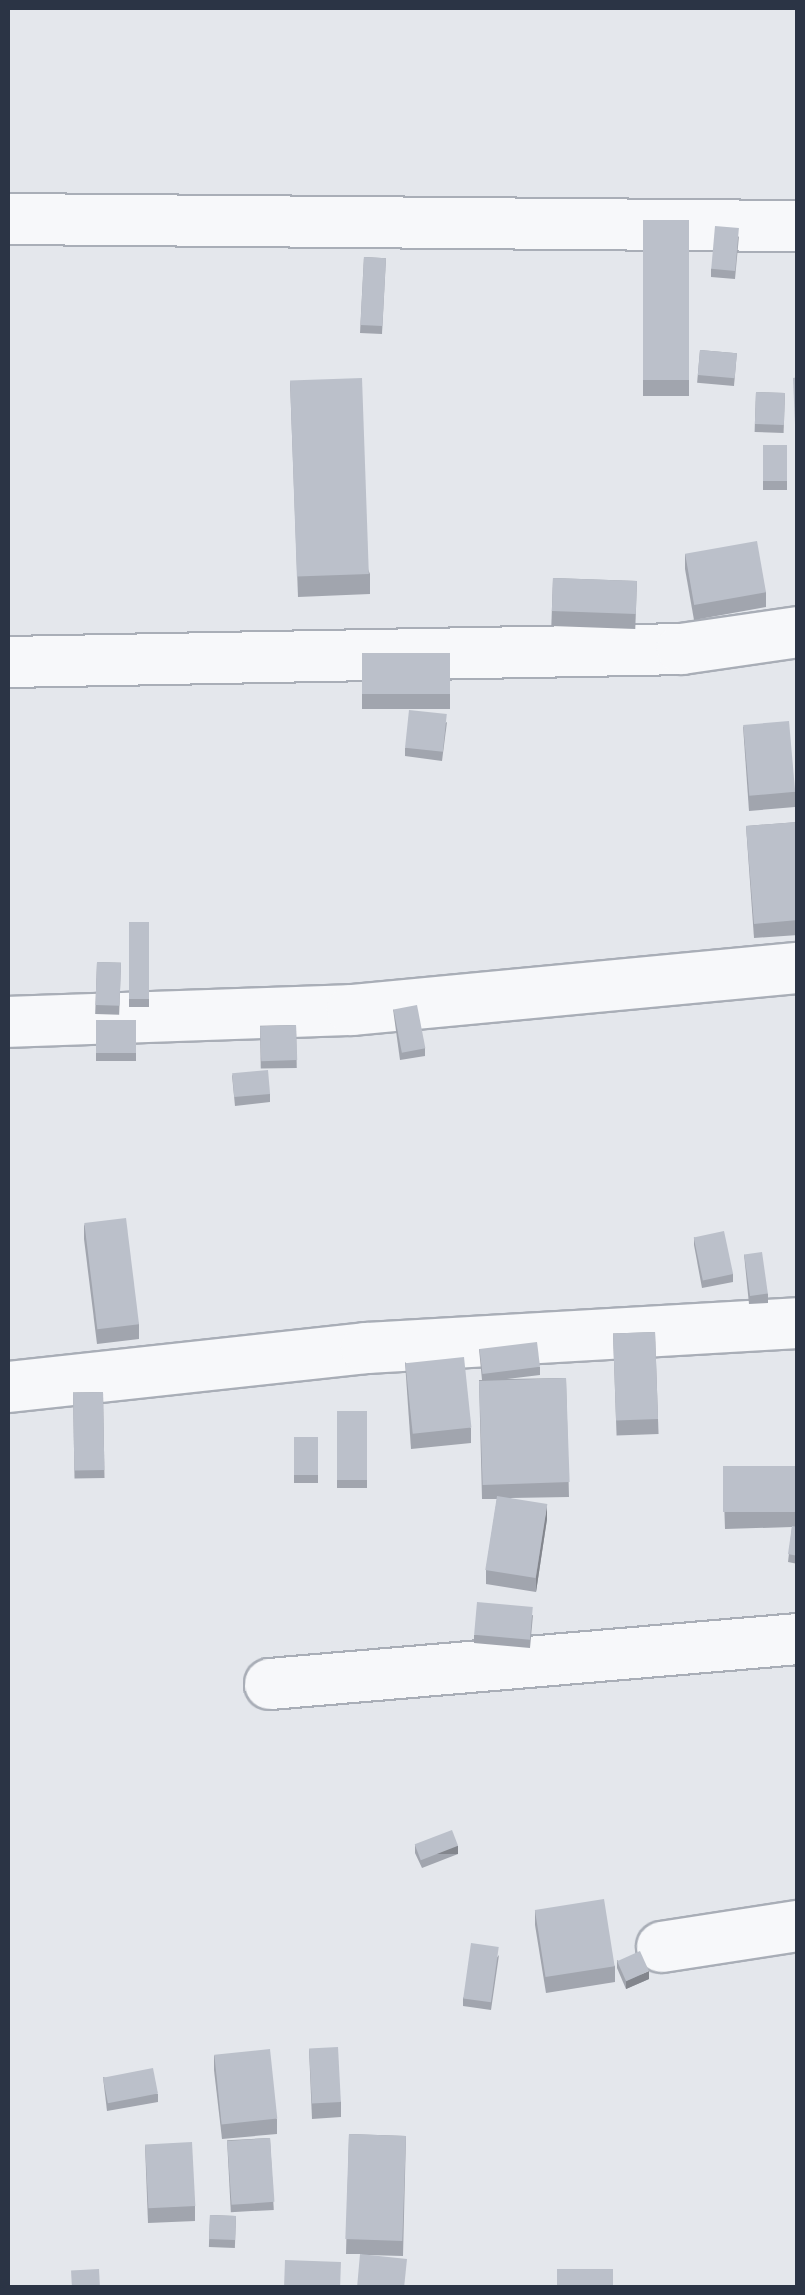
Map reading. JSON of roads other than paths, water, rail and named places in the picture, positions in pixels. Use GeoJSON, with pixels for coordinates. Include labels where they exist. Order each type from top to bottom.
{"type":"FeatureCollection","features":[{"type":"Feature","properties":{"kind":"street"},"geometry":{"type":"LineString","coordinates":[[8,219],[798,226]]}},
{"type":"Feature","properties":{"kind":"street"},"geometry":{"type":"LineString","coordinates":[[8,662],[682,649],[798,632]]}},
{"type":"Feature","properties":{"kind":"street"},"geometry":{"type":"LineString","coordinates":[[8,1022],[352,1010],[798,968]]}},
{"type":"Feature","properties":{"kind":"street"},"geometry":{"type":"LineString","coordinates":[[8,1388],[366,1348],[798,1323]]}},
{"type":"Feature","properties":{"kind":"street"},"geometry":{"type":"LineString","coordinates":[[270,1684],[798,1640]]}},
{"type":"Feature","properties":{"kind":"street"},"geometry":{"type":"LineString","coordinates":[[662,1947],[798,1926]]}}]}
